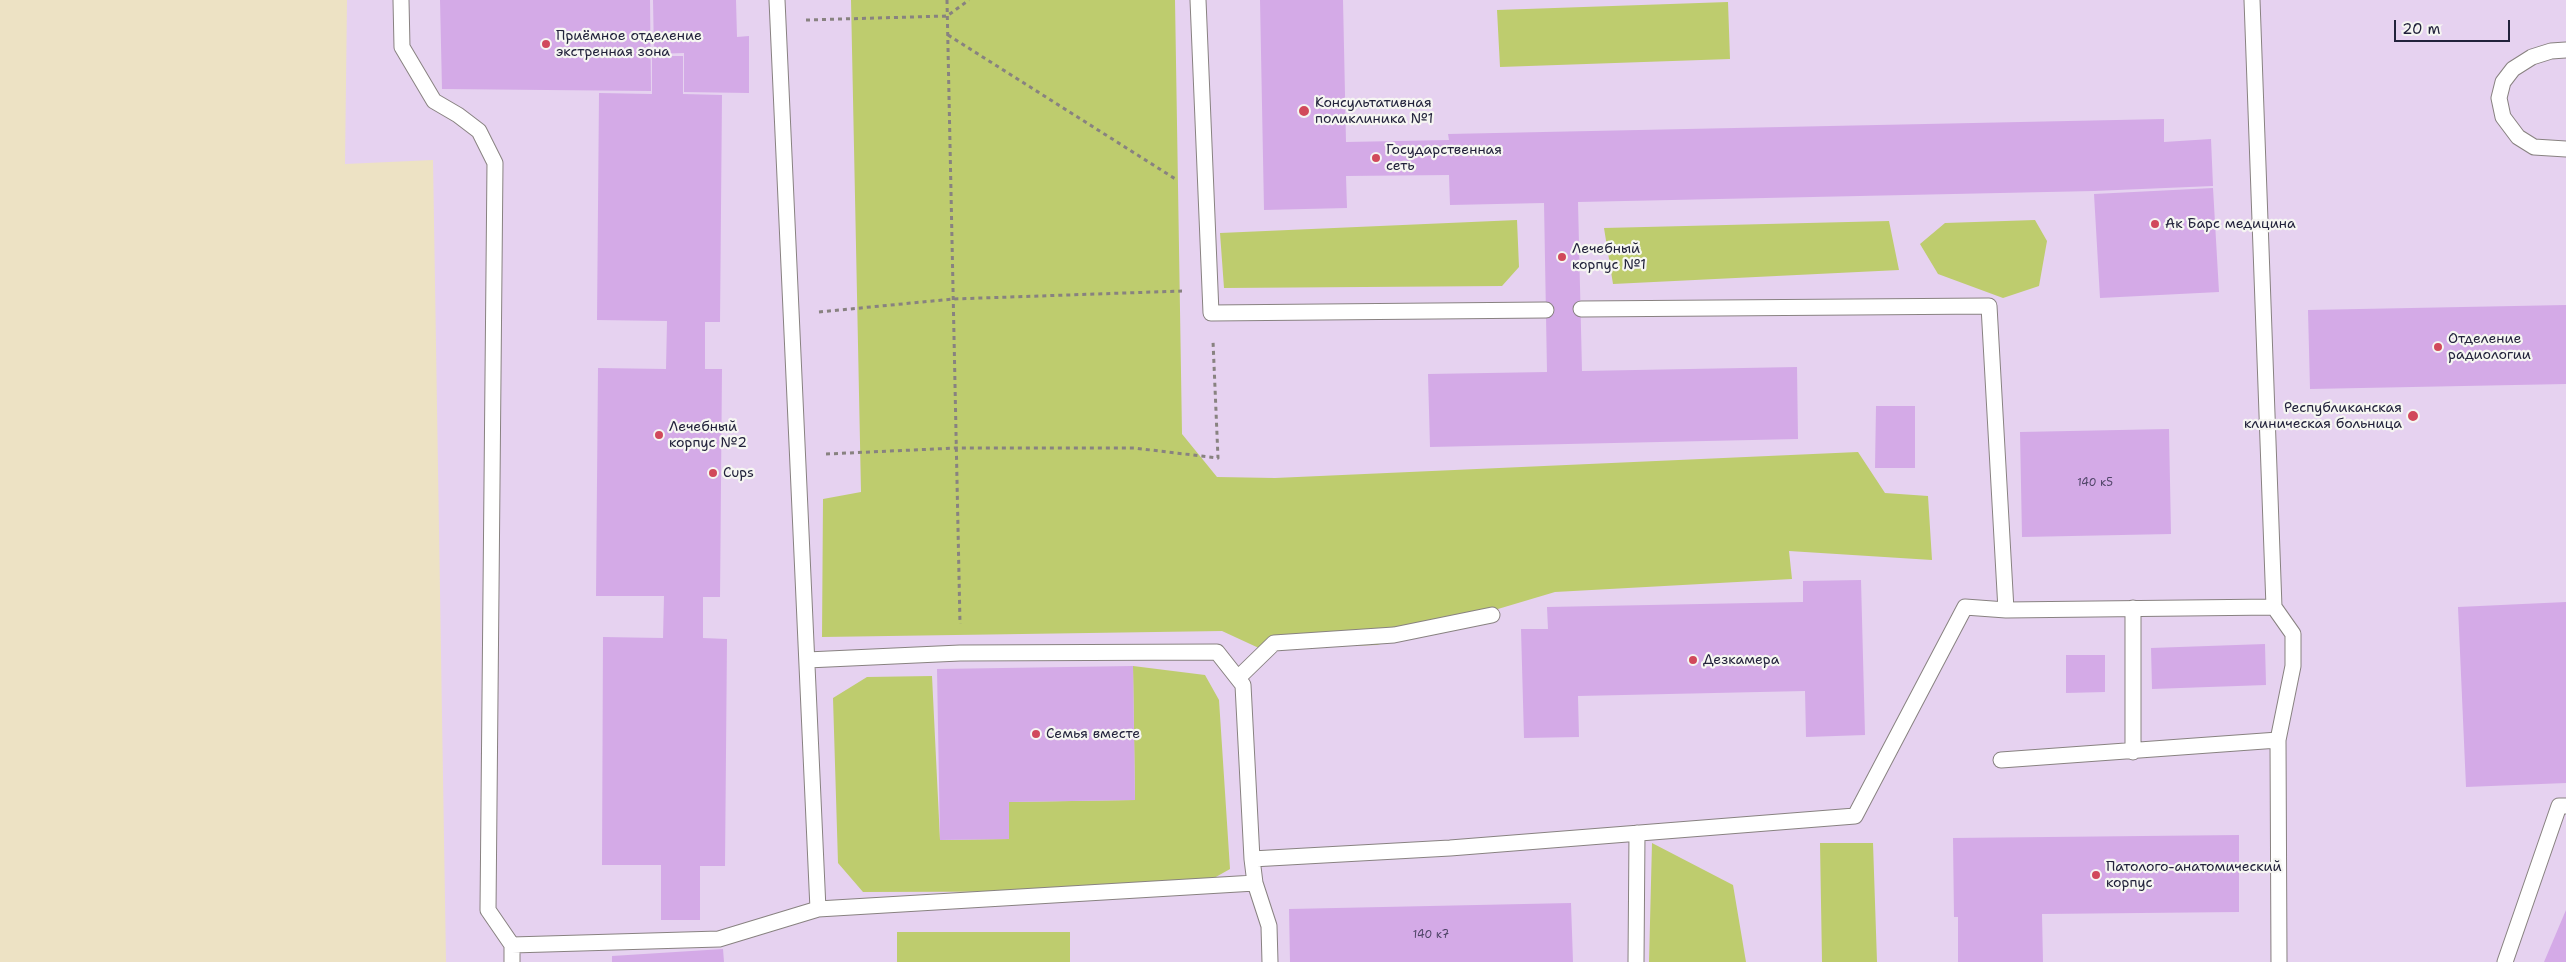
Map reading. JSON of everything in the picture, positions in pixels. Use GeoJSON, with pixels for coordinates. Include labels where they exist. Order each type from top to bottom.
{"type":"FeatureCollection","features":[{"type":"Feature","properties":{"kind":"lane"},"geometry":{"type":"LineString","coordinates":[[401,0],[402,47],[434,101],[458,115],[479,131],[495,163],[488,910],[512,945],[512,962]]}},
{"type":"Feature","properties":{"kind":"lane"},"geometry":{"type":"LineString","coordinates":[[777,0],[818,909]]}},
{"type":"Feature","properties":{"kind":"lane"},"geometry":{"type":"LineString","coordinates":[[1198,0],[1211,313],[1546,310]]}},
{"type":"Feature","properties":{"kind":"lane"},"geometry":{"type":"LineString","coordinates":[[2252,0],[2274,607],[2292,634],[2292,666],[2278,740],[2279,962]]}},
{"type":"Feature","properties":{"kind":"lane"},"geometry":{"type":"LineString","coordinates":[[2566,50],[2552,51],[2532,57],[2513,69],[2503,82],[2499,98],[2503,118],[2518,137],[2534,147],[2566,149]]}},
{"type":"Feature","properties":{"kind":"lane"},"geometry":{"type":"LineString","coordinates":[[1581,309],[1989,306],[2006,610]]}},
{"type":"Feature","properties":{"kind":"lane"},"geometry":{"type":"LineString","coordinates":[[1252,859],[1450,848],[1855,816],[1965,607],[2006,610],[2274,607]]}},
{"type":"Feature","properties":{"kind":"lane"},"geometry":{"type":"LineString","coordinates":[[2133,608],[2133,752]]}},
{"type":"Feature","properties":{"kind":"lane"},"geometry":{"type":"LineString","coordinates":[[1238,678],[1274,643],[1394,635],[1492,615]]}},
{"type":"Feature","properties":{"kind":"lane"},"geometry":{"type":"LineString","coordinates":[[807,660],[960,653],[1218,652],[1243,685],[1252,859],[1255,883],[1269,926],[1270,962]]}},
{"type":"Feature","properties":{"kind":"lane"},"geometry":{"type":"LineString","coordinates":[[2001,760],[2133,752],[2278,740]]}},
{"type":"Feature","properties":{"kind":"lane"},"geometry":{"type":"LineString","coordinates":[[2505,962],[2559,806],[2566,806]]}},
{"type":"Feature","properties":{"kind":"lane"},"geometry":{"type":"LineString","coordinates":[[1636,962],[1637,833]]}},
{"type":"Feature","properties":{"kind":"lane"},"geometry":{"type":"LineString","coordinates":[[512,945],[719,939],[818,909],[1255,883]]}},
{"type":"Feature","properties":{"kind":"path"},"geometry":{"type":"LineString","coordinates":[[947,0],[960,653]]}},
{"type":"Feature","properties":{"kind":"path"},"geometry":{"type":"LineString","coordinates":[[778,21],[947,16],[969,0]]}},
{"type":"Feature","properties":{"kind":"path"},"geometry":{"type":"LineString","coordinates":[[947,34],[1206,198]]}},
{"type":"Feature","properties":{"kind":"path"},"geometry":{"type":"LineString","coordinates":[[791,315],[953,299],[1210,290]]}},
{"type":"Feature","properties":{"kind":"path"},"geometry":{"type":"LineString","coordinates":[[798,455],[956,448],[1134,448],[1218,458],[1211,313]]}},
{"type":"Feature","properties":{"kind":"shaded area"},"geometry":{"type":"Polygon","coordinates":[[[347,0],[2566,0],[2566,962],[446,962],[433,160],[345,164],[347,0]]]}},
{"type":"Feature","properties":{"kind":"green space"},"geometry":{"type":"Polygon","coordinates":[[[851,0],[1175,0],[1182,434],[1217,477],[1275,478],[1858,452],[1885,493],[1928,496],[1932,560],[1789,551],[1792,579],[1555,592],[1377,645],[1261,649],[1222,631],[822,637],[823,499],[861,492],[851,0]]]}},
{"type":"Feature","properties":{"kind":"green space"},"geometry":{"type":"Polygon","coordinates":[[[1728,2],[1730,59],[1500,67],[1497,10],[1728,2]]]}},
{"type":"Feature","properties":{"kind":"green space"},"geometry":{"type":"Polygon","coordinates":[[[1517,220],[1519,267],[1502,286],[1224,288],[1220,233],[1517,220]]]}},
{"type":"Feature","properties":{"kind":"green space"},"geometry":{"type":"Polygon","coordinates":[[[2035,220],[2047,241],[2039,286],[2003,298],[1938,274],[1920,244],[1945,223],[2035,220]]]}},
{"type":"Feature","properties":{"kind":"green space"},"geometry":{"type":"Polygon","coordinates":[[[1889,221],[1899,270],[1613,284],[1604,228],[1889,221]]]}},
{"type":"Feature","properties":{"kind":"green space"},"geometry":{"type":"Polygon","coordinates":[[[1133,666],[1205,675],[1219,700],[1230,869],[1191,891],[863,892],[838,863],[833,698],[867,677],[932,676],[940,840],[1009,839],[1009,802],[1135,800],[1133,666]]]}},
{"type":"Feature","properties":{"kind":"green space"},"geometry":{"type":"Polygon","coordinates":[[[1652,843],[1733,885],[1746,962],[1649,962],[1652,843]]]}},
{"type":"Feature","properties":{"kind":"green space"},"geometry":{"type":"Polygon","coordinates":[[[1820,843],[1873,843],[1877,962],[1822,962],[1820,843]]]}},
{"type":"Feature","properties":{"kind":"green space"},"geometry":{"type":"Polygon","coordinates":[[[897,932],[1070,932],[1070,962],[897,962],[897,932]]]}},
{"type":"Feature","properties":{"kind":"building","name":"Приёмное отделение экстренная зона"},"geometry":{"type":"Polygon","coordinates":[[[440,0],[650,0],[651,91],[442,89],[440,0]]]}},
{"type":"Feature","properties":{"kind":"building"},"geometry":{"type":"Polygon","coordinates":[[[653,0],[736,0],[737,37],[749,36],[749,93],[684,92],[684,53],[654,54],[653,0]]]}},
{"type":"Feature","properties":{"kind":"building","name":"Лечебный корпус №1"},"geometry":{"type":"Polygon","coordinates":[[[1260,0],[1343,0],[1346,142],[1449,140],[1448,134],[2164,119],[2164,142],[2211,139],[2213,186],[2094,191],[1578,202],[1582,371],[1797,367],[1798,439],[1430,447],[1428,374],[1547,372],[1544,203],[1450,205],[1449,175],[1346,176],[1347,208],[1264,210],[1260,0]]]}},
{"type":"Feature","properties":{"kind":"building","name":"Лечебный корпус №2"},"geometry":{"type":"Polygon","coordinates":[[[652,56],[683,56],[683,94],[722,95],[720,322],[705,322],[705,369],[722,369],[720,597],[703,597],[703,638],[727,639],[725,866],[700,866],[700,920],[661,920],[661,865],[602,865],[603,637],[663,638],[664,596],[596,596],[598,368],[666,369],[667,321],[597,320],[599,93],[652,94],[652,56]]]}},
{"type":"Feature","properties":{"kind":"building","name":"Ак Барс медицина"},"geometry":{"type":"Polygon","coordinates":[[[2213,188],[2219,292],[2100,298],[2094,194],[2213,188]]]}},
{"type":"Feature","properties":{"kind":"building","name":"Отделение радиологии"},"geometry":{"type":"Polygon","coordinates":[[[2566,305],[2566,384],[2310,389],[2308,310],[2566,305]]]}},
{"type":"Feature","properties":{"kind":"building"},"geometry":{"type":"Polygon","coordinates":[[[1876,406],[1915,406],[1915,468],[1875,468],[1876,406]]]}},
{"type":"Feature","properties":{"kind":"building"},"geometry":{"type":"Polygon","coordinates":[[[2169,429],[2171,534],[2022,537],[2020,432],[2169,429]]]}},
{"type":"Feature","properties":{"kind":"building","name":"Дезкамера"},"geometry":{"type":"Polygon","coordinates":[[[1861,580],[1865,735],[1806,737],[1805,691],[1578,696],[1579,737],[1524,738],[1521,629],[1548,629],[1547,607],[1803,602],[1803,581],[1861,580]]]}},
{"type":"Feature","properties":{"kind":"building"},"geometry":{"type":"Polygon","coordinates":[[[2566,602],[2566,783],[2466,787],[2458,607],[2566,602]]]}},
{"type":"Feature","properties":{"kind":"building"},"geometry":{"type":"Polygon","coordinates":[[[2265,644],[2266,685],[2152,689],[2151,648],[2265,644]]]}},
{"type":"Feature","properties":{"kind":"building"},"geometry":{"type":"Polygon","coordinates":[[[2066,655],[2105,655],[2105,692],[2066,693],[2066,655]]]}},
{"type":"Feature","properties":{"kind":"building","name":"Семья вместе"},"geometry":{"type":"Polygon","coordinates":[[[1133,666],[1135,800],[1009,802],[1009,839],[940,840],[937,669],[1133,666]]]}},
{"type":"Feature","properties":{"kind":"building","name":"Патолого-анатомический корпус"},"geometry":{"type":"Polygon","coordinates":[[[2239,835],[2239,912],[2042,914],[2043,962],[1958,962],[1958,917],[1954,917],[1953,838],[2239,835]]]}},
{"type":"Feature","properties":{"kind":"building"},"geometry":{"type":"Polygon","coordinates":[[[1571,903],[1573,962],[1290,962],[1289,909],[1571,903]]]}},
{"type":"Feature","properties":{"kind":"building"},"geometry":{"type":"Polygon","coordinates":[[[2566,910],[2566,962],[2544,962],[2566,910]]]}},
{"type":"Feature","properties":{"kind":"building"},"geometry":{"type":"Polygon","coordinates":[[[723,949],[724,962],[612,962],[612,956],[723,949]]]}},
{"type":"Feature","properties":{"kind":"place","name":"Приёмное отделение экстренная зона"},"geometry":{"type":"Point","coordinates":[546,44]}},
{"type":"Feature","properties":{"kind":"place","name":"Консультативная поликлиника №1"},"geometry":{"type":"Point","coordinates":[1304,111]}},
{"type":"Feature","properties":{"kind":"place","name":"Государственная сеть"},"geometry":{"type":"Point","coordinates":[1376,158]}},
{"type":"Feature","properties":{"kind":"place","name":"Ак Барс медицина"},"geometry":{"type":"Point","coordinates":[2155,224]}},
{"type":"Feature","properties":{"kind":"place","name":"Лечебный корпус №1"},"geometry":{"type":"Point","coordinates":[1562,257]}},
{"type":"Feature","properties":{"kind":"place","name":"Отделение радиологии"},"geometry":{"type":"Point","coordinates":[2438,347]}},
{"type":"Feature","properties":{"kind":"place","name":"Республиканская клиническая больница"},"geometry":{"type":"Point","coordinates":[2413,416]}},
{"type":"Feature","properties":{"kind":"place","name":"Лечебный корпус №2"},"geometry":{"type":"Point","coordinates":[659,435]}},
{"type":"Feature","properties":{"kind":"place","name":"Cups"},"geometry":{"type":"Point","coordinates":[713,473]}},
{"type":"Feature","properties":{"kind":"place","name":"Дезкамера"},"geometry":{"type":"Point","coordinates":[1693,660]}},
{"type":"Feature","properties":{"kind":"place","name":"Семья вместе"},"geometry":{"type":"Point","coordinates":[1036,734]}},
{"type":"Feature","properties":{"kind":"place","name":"Патолого-анатомический корпус"},"geometry":{"type":"Point","coordinates":[2096,875]}}]}
